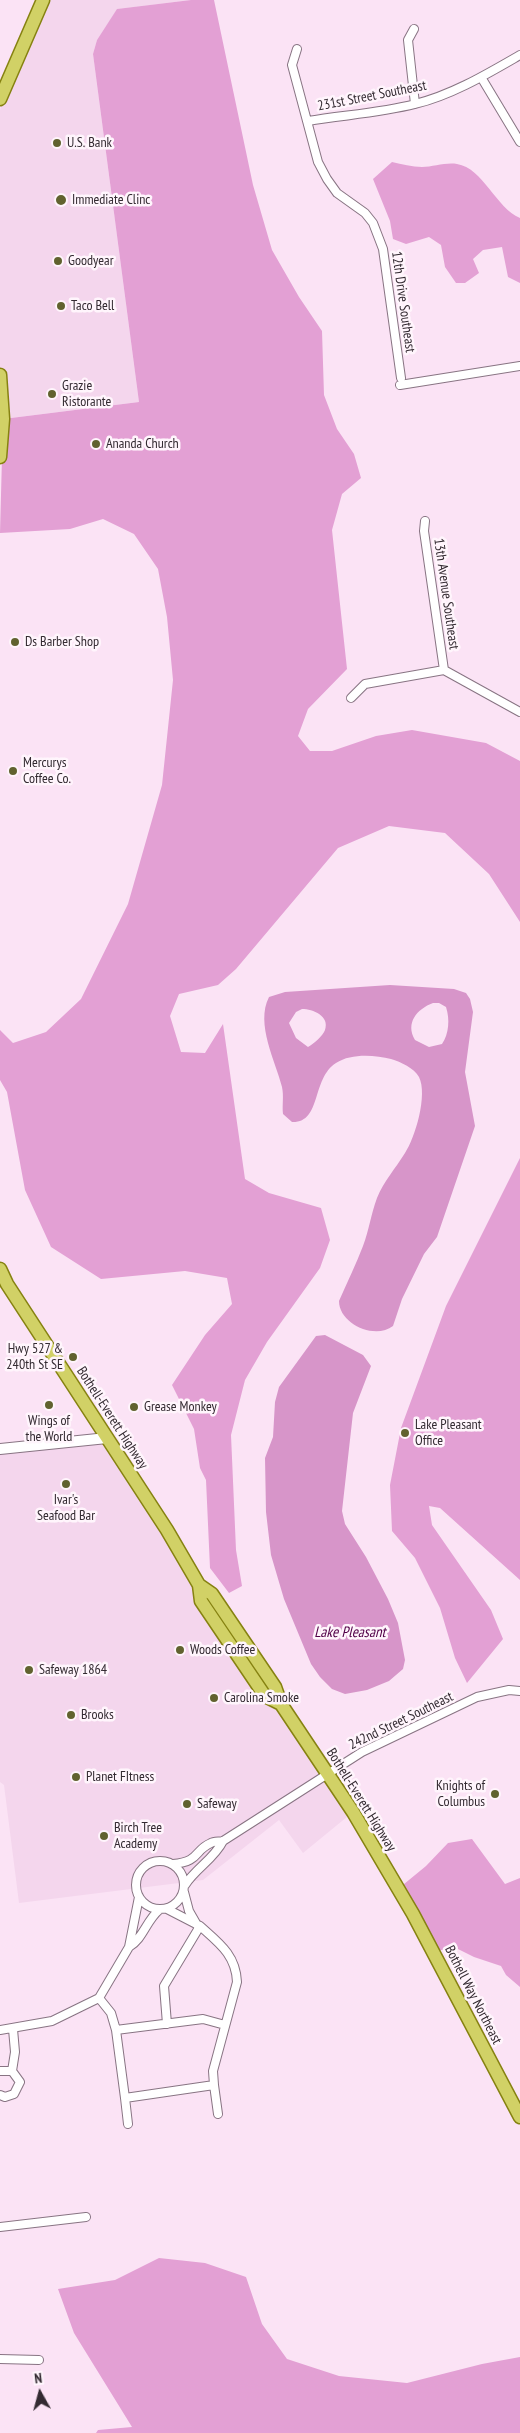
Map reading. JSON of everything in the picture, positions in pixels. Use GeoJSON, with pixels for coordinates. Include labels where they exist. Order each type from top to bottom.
{"type":"FeatureCollection","features":[{"type":"Feature","properties":{"kind":"main road"},"geometry":{"type":"LineString","coordinates":[[0,99],[43,0]]}},
{"type":"Feature","properties":{"kind":"main road"},"geometry":{"type":"LineString","coordinates":[[0,376],[2,419],[0,457]]}},
{"type":"Feature","properties":{"kind":"main road","name":"Bothell-Everett Highway"},"geometry":{"type":"LineString","coordinates":[[0,1269],[7,1284],[167,1530],[199,1585],[201,1601],[265,1696],[281,1704],[327,1773],[413,1914]]}},
{"type":"Feature","properties":{"kind":"main road","name":"Bothell Way Northeast"},"geometry":{"type":"LineString","coordinates":[[413,1914],[519,2112]]}},
{"type":"Feature","properties":{"kind":"street"},"geometry":{"type":"LineString","coordinates":[[414,29],[408,40],[415,104]]}},
{"type":"Feature","properties":{"kind":"street","name":"12th Drive Southeast"},"geometry":{"type":"LineString","coordinates":[[297,49],[292,65],[318,162],[337,192],[365,213],[373,223],[383,249],[400,382],[520,366]]}},
{"type":"Feature","properties":{"kind":"street","name":"231st Street Southeast"},"geometry":{"type":"LineString","coordinates":[[308,121],[415,104],[443,95],[482,77],[520,55]]}},
{"type":"Feature","properties":{"kind":"street"},"geometry":{"type":"LineString","coordinates":[[482,77],[520,142]]}},
{"type":"Feature","properties":{"kind":"street","name":"13th Avenue Southeast"},"geometry":{"type":"LineString","coordinates":[[425,521],[424,531],[444,670]]}},
{"type":"Feature","properties":{"kind":"street"},"geometry":{"type":"LineString","coordinates":[[351,698],[365,684],[444,670],[520,712]]}},
{"type":"Feature","properties":{"kind":"street"},"geometry":{"type":"LineString","coordinates":[[0,1449],[107,1438]]}},
{"type":"Feature","properties":{"kind":"street","name":"242nd Street Southeast"},"geometry":{"type":"LineString","coordinates":[[174,1864],[185,1863],[194,1859],[211,1842],[223,1841],[362,1752],[477,1697],[494,1692],[520,1691]]}},
{"type":"Feature","properties":{"kind":"street","name":"242nd Street Southeast"},"geometry":{"type":"LineString","coordinates":[[184,1889],[193,1873],[217,1854],[223,1841]]}},
{"type":"Feature","properties":{"kind":"street"},"geometry":{"type":"LineString","coordinates":[[0,2030],[52,2021],[99,1998],[129,1947],[139,1897],[136,1881],[144,1867],[158,1861],[174,1864],[183,1877],[189,1911],[199,1926]]}},
{"type":"Feature","properties":{"kind":"street"},"geometry":{"type":"LineString","coordinates":[[129,1947],[138,1942],[149,1919],[163,1909],[174,1905],[184,1889]]}},
{"type":"Feature","properties":{"kind":"street"},"geometry":{"type":"LineString","coordinates":[[139,1897],[151,1908],[163,1909],[199,1926],[225,1948],[236,1970],[237,1982],[212,2072],[218,2114]]}},
{"type":"Feature","properties":{"kind":"street"},"geometry":{"type":"LineString","coordinates":[[167,2024],[164,1986],[199,1926]]}},
{"type":"Feature","properties":{"kind":"street"},"geometry":{"type":"LineString","coordinates":[[99,1998],[111,2013],[116,2030],[128,2124]]}},
{"type":"Feature","properties":{"kind":"street"},"geometry":{"type":"LineString","coordinates":[[116,2030],[203,2019],[226,2025]]}},
{"type":"Feature","properties":{"kind":"street"},"geometry":{"type":"LineString","coordinates":[[0,2095],[10,2096],[17,2091],[20,2082],[12,2071],[15,2052],[13,2029]]}},
{"type":"Feature","properties":{"kind":"street"},"geometry":{"type":"LineString","coordinates":[[0,2071],[12,2071]]}},
{"type":"Feature","properties":{"kind":"street"},"geometry":{"type":"LineString","coordinates":[[125,2098],[214,2085]]}},
{"type":"Feature","properties":{"kind":"street"},"geometry":{"type":"LineString","coordinates":[[0,2227],[86,2217]]}},
{"type":"Feature","properties":{"kind":"street"},"geometry":{"type":"LineString","coordinates":[[0,2359],[39,2360]]}},
{"type":"Feature","properties":{"kind":"shaded area"},"geometry":{"type":"Polygon","coordinates":[[[43,0],[191,0],[118,9],[97,40],[93,54],[139,402],[3,419],[0,375],[0,110],[19,51],[43,0]]]}},
{"type":"Feature","properties":{"kind":"shaded area"},"geometry":{"type":"Polygon","coordinates":[[[191,0],[214,0],[253,185],[272,250],[299,297],[322,331],[324,395],[337,429],[354,454],[361,478],[342,494],[332,530],[347,669],[308,709],[298,736],[310,751],[332,751],[376,736],[412,730],[486,743],[520,761],[520,922],[489,874],[445,833],[389,826],[338,848],[236,969],[218,985],[179,994],[170,1016],[181,1052],[205,1053],[223,1024],[245,1179],[269,1193],[321,1208],[330,1240],[320,1268],[267,1342],[245,1380],[231,1435],[236,1550],[242,1586],[229,1593],[210,1568],[206,1480],[200,1468],[194,1429],[172,1385],[205,1335],[232,1304],[227,1278],[185,1271],[101,1279],[51,1247],[25,1190],[7,1092],[0,1080],[0,1030],[13,1043],[46,1032],[81,999],[128,904],[162,785],[173,680],[167,617],[158,569],[134,534],[103,519],[70,529],[0,533],[3,419],[139,402],[93,54],[97,40],[117,9],[191,0]]]}},
{"type":"Feature","properties":{"kind":"shaded area"},"geometry":{"type":"Polygon","coordinates":[[[392,162],[422,167],[457,164],[466,167],[482,180],[511,213],[520,218],[520,283],[508,277],[502,247],[483,250],[473,259],[479,273],[465,283],[456,283],[445,267],[441,245],[429,237],[406,244],[393,239],[390,221],[373,179],[392,162]]]}},
{"type":"Feature","properties":{"kind":"shaded area"},"geometry":{"type":"Polygon","coordinates":[[[520,1158],[520,1580],[440,1508],[429,1506],[432,1525],[491,1610],[503,1639],[467,1683],[455,1658],[440,1608],[415,1558],[392,1531],[390,1485],[401,1428],[446,1306],[520,1158]]]}},
{"type":"Feature","properties":{"kind":"shaded area"},"geometry":{"type":"Polygon","coordinates":[[[107,1438],[353,1812],[303,1853],[279,1820],[203,1880],[19,1903],[4,1785],[0,1782],[0,1451],[107,1438]]]}},
{"type":"Feature","properties":{"kind":"shaded area"},"geometry":{"type":"Polygon","coordinates":[[[472,1839],[505,1884],[520,1878],[520,1987],[506,1975],[501,1966],[474,1957],[456,1948],[434,1951],[398,1889],[426,1866],[448,1843],[472,1839]]]}},
{"type":"Feature","properties":{"kind":"shaded area"},"geometry":{"type":"Polygon","coordinates":[[[159,2258],[205,2263],[246,2277],[262,2324],[287,2359],[339,2376],[407,2383],[482,2364],[520,2357],[520,2433],[96,2433],[98,2430],[132,2427],[74,2333],[58,2289],[115,2280],[159,2258]]]}},
{"type":"Feature","properties":{"kind":"water"},"geometry":{"type":"Polygon","coordinates":[[[390,985],[454,989],[466,993],[470,999],[473,1012],[465,1072],[475,1126],[437,1237],[424,1254],[402,1299],[393,1326],[386,1330],[368,1330],[351,1323],[345,1317],[339,1301],[363,1246],[377,1198],[413,1137],[421,1105],[422,1094],[419,1077],[407,1066],[395,1060],[371,1056],[356,1056],[342,1060],[328,1070],[313,1108],[308,1115],[301,1120],[292,1122],[283,1114],[282,1087],[268,1043],[264,1019],[269,997],[285,992],[390,985]],[[433,1003],[422,1009],[414,1017],[411,1028],[415,1040],[429,1047],[442,1044],[448,1026],[446,1007],[439,1003],[433,1003]],[[302,1009],[296,1012],[289,1023],[296,1038],[308,1047],[322,1035],[326,1025],[320,1014],[302,1009]]]}},
{"type":"Feature","properties":{"kind":"water","name":"Lake Pleasant"},"geometry":{"type":"Polygon","coordinates":[[[325,1335],[363,1355],[371,1366],[353,1413],[342,1511],[345,1524],[366,1557],[388,1599],[398,1623],[405,1660],[403,1669],[389,1681],[367,1690],[345,1694],[332,1689],[311,1664],[284,1599],[271,1555],[266,1512],[265,1458],[273,1437],[275,1402],[279,1387],[316,1336],[325,1335]]]}},
{"type":"Feature","properties":{"kind":"place","name":"U.S. Bank"},"geometry":{"type":"Point","coordinates":[57,143]}},
{"type":"Feature","properties":{"kind":"place","name":"Immediate Clinc"},"geometry":{"type":"Point","coordinates":[61,200]}},
{"type":"Feature","properties":{"kind":"place","name":"Goodyear"},"geometry":{"type":"Point","coordinates":[58,261]}},
{"type":"Feature","properties":{"kind":"place","name":"Taco Bell"},"geometry":{"type":"Point","coordinates":[61,306]}},
{"type":"Feature","properties":{"kind":"place","name":"Grazie Ristorante"},"geometry":{"type":"Point","coordinates":[52,394]}},
{"type":"Feature","properties":{"kind":"place","name":"Ananda Church"},"geometry":{"type":"Point","coordinates":[96,444]}},
{"type":"Feature","properties":{"kind":"place","name":"Ds Barber Shop"},"geometry":{"type":"Point","coordinates":[15,642]}},
{"type":"Feature","properties":{"kind":"place","name":"Mercurys Coffee Co."},"geometry":{"type":"Point","coordinates":[13,771]}},
{"type":"Feature","properties":{"kind":"place","name":"Hwy 527 & 240th St SE"},"geometry":{"type":"Point","coordinates":[73,1357]}},
{"type":"Feature","properties":{"kind":"place","name":"Wings of the World"},"geometry":{"type":"Point","coordinates":[49,1405]}},
{"type":"Feature","properties":{"kind":"place","name":"Grease Monkey"},"geometry":{"type":"Point","coordinates":[134,1407]}},
{"type":"Feature","properties":{"kind":"place","name":"Lake Pleasant Office"},"geometry":{"type":"Point","coordinates":[405,1433]}},
{"type":"Feature","properties":{"kind":"place","name":"Ivar's Seafood Bar"},"geometry":{"type":"Point","coordinates":[66,1484]}},
{"type":"Feature","properties":{"kind":"place","name":"Woods Coffee"},"geometry":{"type":"Point","coordinates":[180,1650]}},
{"type":"Feature","properties":{"kind":"place","name":"Safeway 1864"},"geometry":{"type":"Point","coordinates":[29,1670]}},
{"type":"Feature","properties":{"kind":"place","name":"Carolina Smoke"},"geometry":{"type":"Point","coordinates":[214,1698]}},
{"type":"Feature","properties":{"kind":"place","name":"Brooks"},"geometry":{"type":"Point","coordinates":[71,1715]}},
{"type":"Feature","properties":{"kind":"place","name":"Planet FItness"},"geometry":{"type":"Point","coordinates":[76,1777]}},
{"type":"Feature","properties":{"kind":"place","name":"Knights of Columbus"},"geometry":{"type":"Point","coordinates":[495,1794]}},
{"type":"Feature","properties":{"kind":"place","name":"Safeway"},"geometry":{"type":"Point","coordinates":[187,1804]}},
{"type":"Feature","properties":{"kind":"place","name":"Birch Tree Academy"},"geometry":{"type":"Point","coordinates":[104,1836]}}]}
